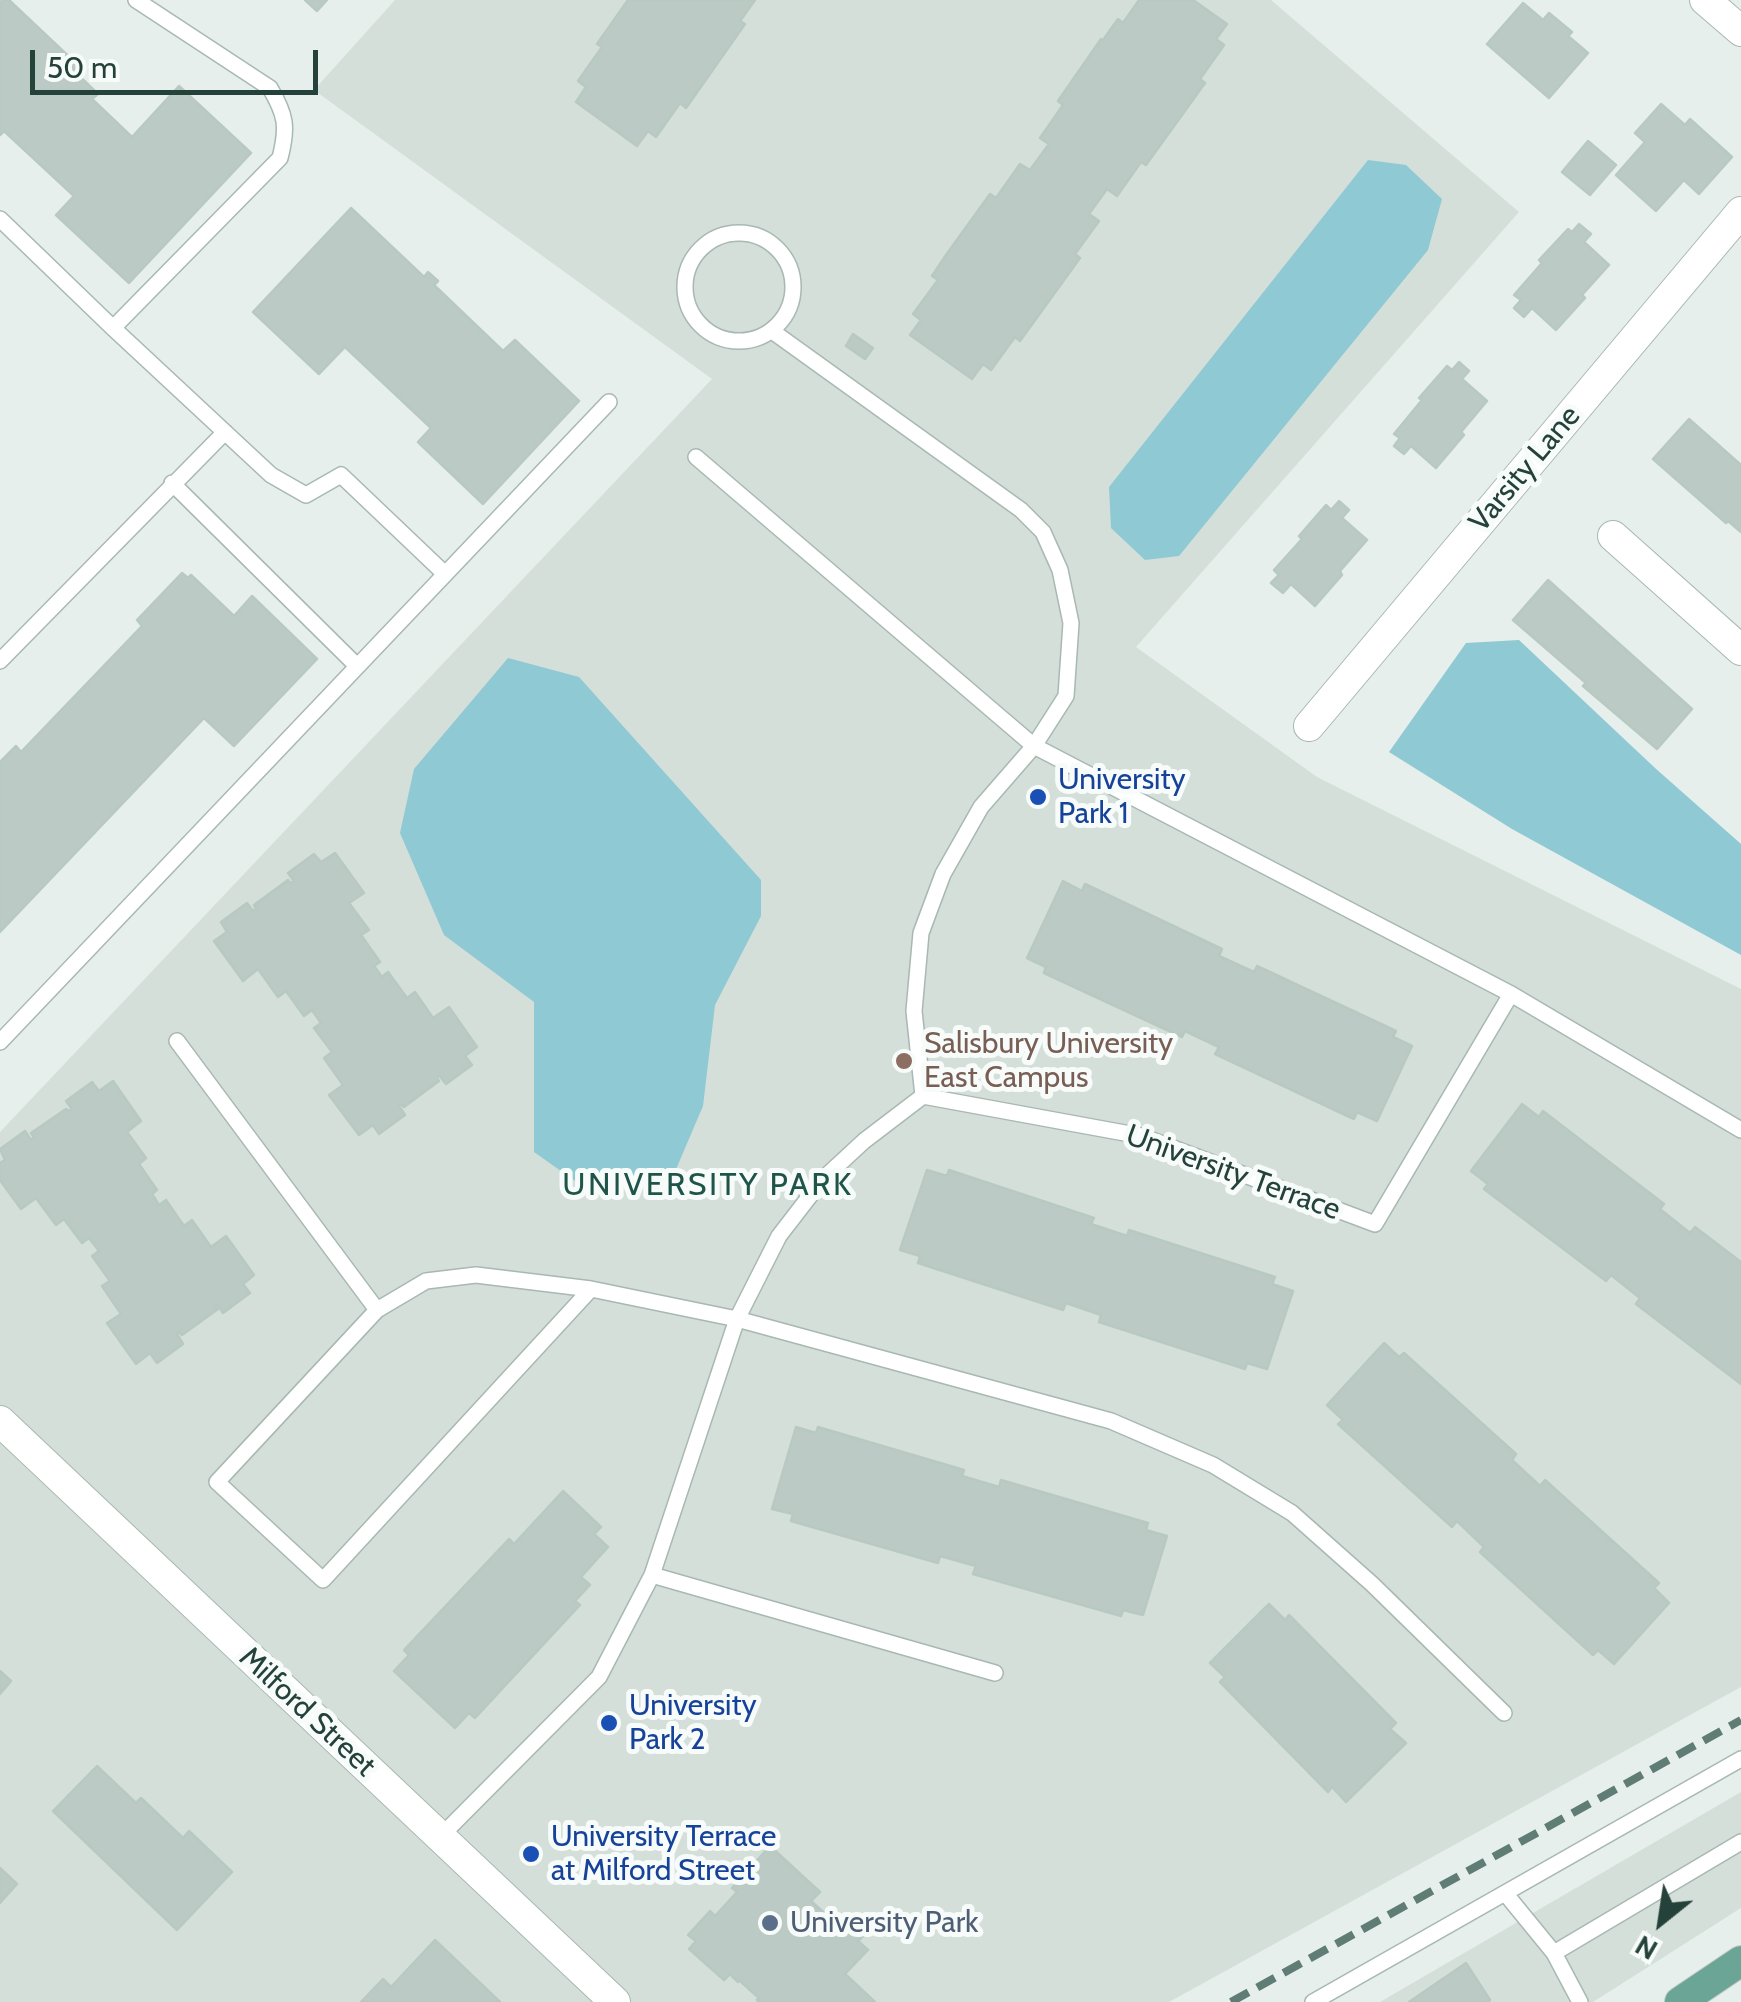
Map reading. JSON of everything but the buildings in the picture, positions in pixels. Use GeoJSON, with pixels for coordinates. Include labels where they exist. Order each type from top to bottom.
{"type":"FeatureCollection","features":[{"type":"Feature","properties":{"kind":"main road"},"geometry":{"type":"LineString","coordinates":[[1680,2002],[1741,1961]]}},
{"type":"Feature","properties":{"kind":"street"},"geometry":{"type":"LineString","coordinates":[[1705,0],[1741,31]]}},
{"type":"Feature","properties":{"kind":"street","name":"Varsity Lane"},"geometry":{"type":"LineString","coordinates":[[1309,726],[1741,212]]}},
{"type":"Feature","properties":{"kind":"street"},"geometry":{"type":"LineString","coordinates":[[1612,536],[1741,650]]}},
{"type":"Feature","properties":{"kind":"street","name":"Milford Street"},"geometry":{"type":"LineString","coordinates":[[0,1421],[615,2002]]}},
{"type":"Feature","properties":{"kind":"lane"},"geometry":{"type":"LineString","coordinates":[[113,328],[280,158],[286,134],[283,110],[270,88],[136,0]]}},
{"type":"Feature","properties":{"kind":"lane"},"geometry":{"type":"LineString","coordinates":[[0,219],[272,475],[306,494],[341,475],[446,574]]}},
{"type":"Feature","properties":{"kind":"lane"},"geometry":{"type":"LineString","coordinates":[[742,232],[773,245],[784,258],[792,273],[794,290],[783,320],[772,330],[757,339],[722,340],[694,319],[686,303],[687,268],[709,241],[742,232]]}},
{"type":"Feature","properties":{"kind":"lane"},"geometry":{"type":"LineString","coordinates":[[440,1838],[599,1677],[652,1574],[737,1319],[779,1236],[824,1179],[864,1141],[923,1096],[914,1011],[921,933],[943,874],[982,807],[1034,746],[1066,696],[1071,623],[1060,570],[1042,532],[1022,510],[772,330]]}},
{"type":"Feature","properties":{"kind":"lane"},"geometry":{"type":"LineString","coordinates":[[0,1042],[609,402]]}},
{"type":"Feature","properties":{"kind":"lane"},"geometry":{"type":"LineString","coordinates":[[0,660],[225,432]]}},
{"type":"Feature","properties":{"kind":"lane"},"geometry":{"type":"LineString","coordinates":[[696,457],[1034,746],[1511,994],[1741,1130]]}},
{"type":"Feature","properties":{"kind":"lane"},"geometry":{"type":"LineString","coordinates":[[172,483],[357,666]]}},
{"type":"Feature","properties":{"kind":"lane","name":"University Terrace"},"geometry":{"type":"LineString","coordinates":[[923,1096],[1141,1136],[1375,1224],[1511,994]]}},
{"type":"Feature","properties":{"kind":"lane"},"geometry":{"type":"LineString","coordinates":[[177,1041],[377,1310]]}},
{"type":"Feature","properties":{"kind":"lane"},"geometry":{"type":"LineString","coordinates":[[590,1289],[324,1580],[217,1482],[377,1310],[426,1280],[476,1275],[590,1289],[737,1319],[1111,1421],[1213,1465],[1292,1513],[1372,1584],[1504,1713]]}},
{"type":"Feature","properties":{"kind":"lane"},"geometry":{"type":"LineString","coordinates":[[652,1574],[994,1674]]}},
{"type":"Feature","properties":{"kind":"lane"},"geometry":{"type":"LineString","coordinates":[[1313,2002],[1741,1759]]}},
{"type":"Feature","properties":{"kind":"lane"},"geometry":{"type":"LineString","coordinates":[[1554,1953],[1741,1842]]}},
{"type":"Feature","properties":{"kind":"lane"},"geometry":{"type":"LineString","coordinates":[[1506,1893],[1554,1953],[1580,2002]]}},
{"type":"Feature","properties":{"kind":"shaded area","name":"Salisbury University East Campus"},"geometry":{"type":"Polygon","coordinates":[[[395,0],[1271,0],[1519,212],[1136,647],[1317,777],[1741,989],[1741,1687],[1169,2002],[0,2002],[0,1132],[712,379],[314,90],[395,0]]]}},
{"type":"Feature","properties":{"kind":"shaded area"},"geometry":{"type":"Polygon","coordinates":[[[1741,1792],[1741,1908],[1593,2002],[1380,2002],[1741,1792]]]}},
{"type":"Feature","properties":{"kind":"water"},"geometry":{"type":"Polygon","coordinates":[[[1368,160],[1406,165],[1442,199],[1428,250],[1179,556],[1145,560],[1111,528],[1109,487],[1368,160]]]}},
{"type":"Feature","properties":{"kind":"water"},"geometry":{"type":"Polygon","coordinates":[[[1519,640],[1741,844],[1741,955],[1512,829],[1389,752],[1466,643],[1519,640]]]}},
{"type":"Feature","properties":{"kind":"water"},"geometry":{"type":"Polygon","coordinates":[[[508,658],[579,677],[761,880],[761,916],[715,1005],[703,1106],[671,1181],[578,1183],[534,1152],[534,1002],[444,935],[400,833],[414,769],[508,658]]]}},
{"type":"Feature","properties":{"kind":"railway"},"geometry":{"type":"LineString","coordinates":[[1231,2002],[1741,1720]]}},
{"type":"Feature","properties":{"kind":"place","name":"University Park 1"},"geometry":{"type":"Point","coordinates":[1038,797]}},
{"type":"Feature","properties":{"kind":"place","name":"Salisbury University East Campus"},"geometry":{"type":"Point","coordinates":[904,1061]}},
{"type":"Feature","properties":{"kind":"place","name":"University Park 2"},"geometry":{"type":"Point","coordinates":[609,1723]}},
{"type":"Feature","properties":{"kind":"place","name":"University Terrace at Milford Street"},"geometry":{"type":"Point","coordinates":[531,1854]}},
{"type":"Feature","properties":{"kind":"place","name":"University Park"},"geometry":{"type":"Point","coordinates":[770,1923]}},
{"type":"Feature","properties":{"kind":"district","name":"UNIVERSITY PARK"},"geometry":{"type":"Point","coordinates":[708,1186]}}]}
